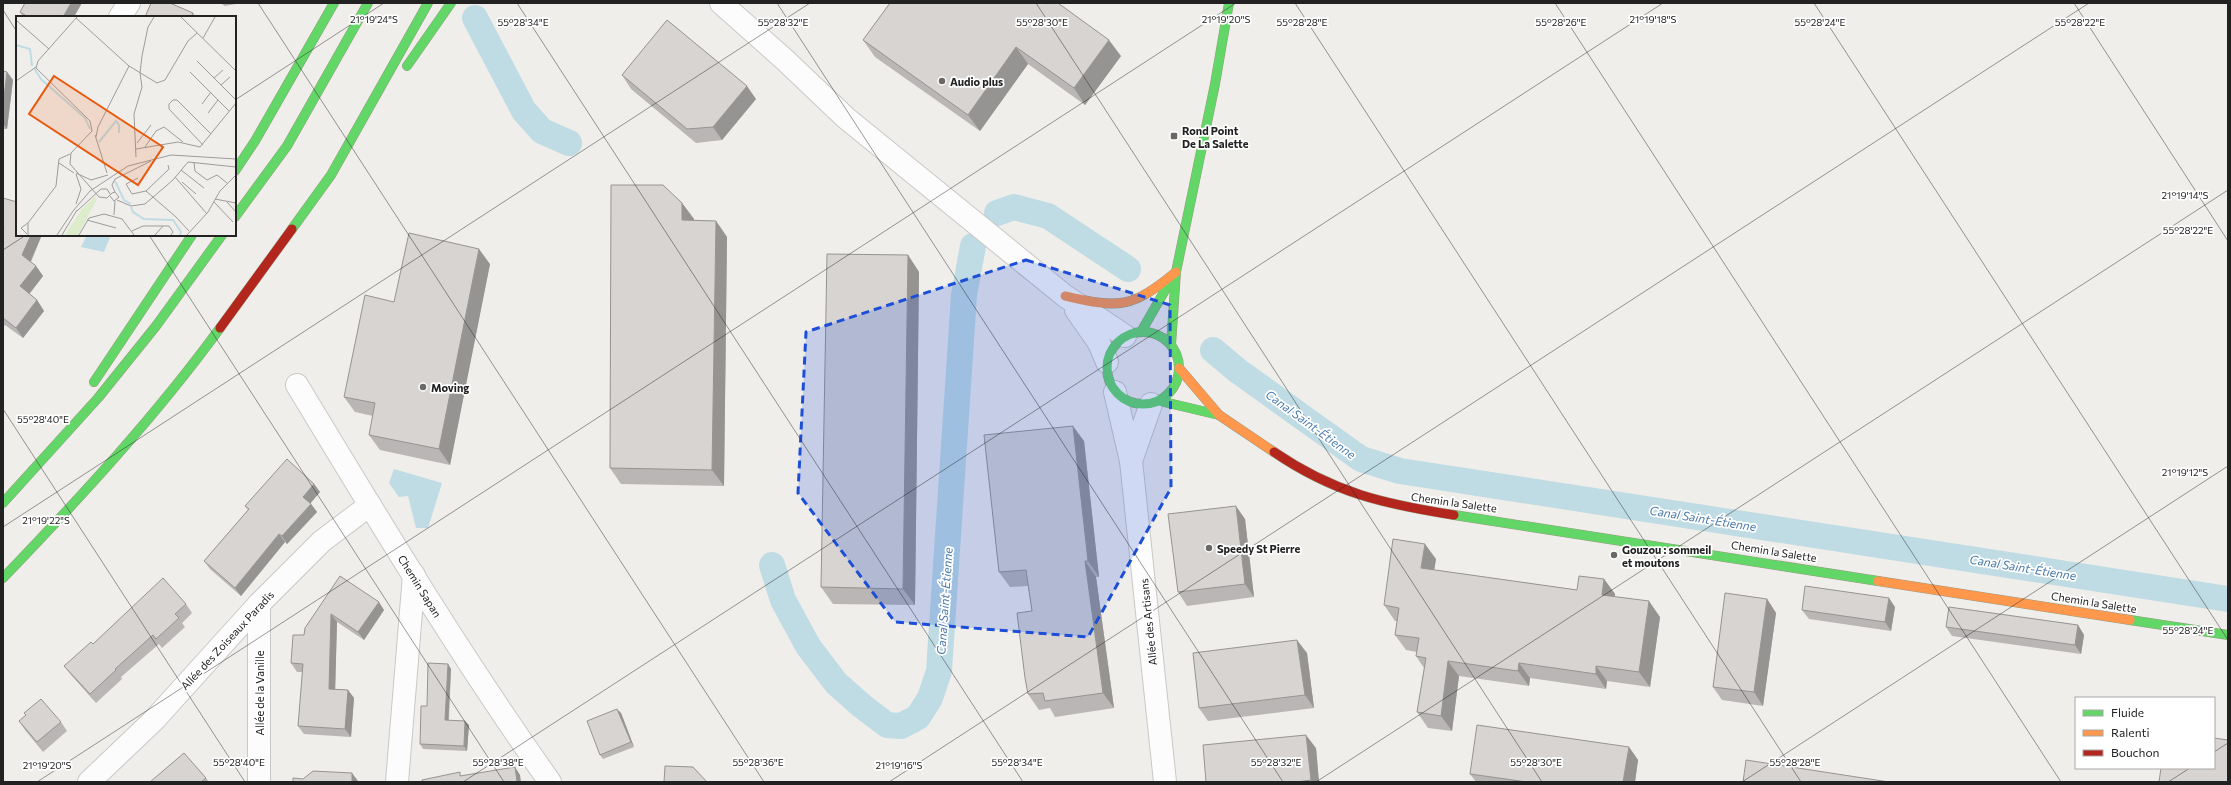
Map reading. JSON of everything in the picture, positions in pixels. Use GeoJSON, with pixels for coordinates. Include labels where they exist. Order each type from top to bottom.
{"type":"FeatureCollection","features":[{"type":"Feature","properties":{"kind":"main road"},"geometry":{"type":"LineString","coordinates":[[236,170],[255,142],[334,3]]}},
{"type":"Feature","properties":{"kind":"main road"},"geometry":{"type":"LineString","coordinates":[[236,216],[287,146],[368,3]]}},
{"type":"Feature","properties":{"kind":"main road"},"geometry":{"type":"LineString","coordinates":[[331,175],[428,3]]}},
{"type":"Feature","properties":{"kind":"main road"},"geometry":{"type":"LineString","coordinates":[[402,73],[451,3]]}},
{"type":"Feature","properties":{"kind":"main road"},"geometry":{"type":"LineString","coordinates":[[1171,345],[1176,272],[1214,91],[1229,3]]}},
{"type":"Feature","properties":{"kind":"main road"},"geometry":{"type":"LineString","coordinates":[[3,578],[84,493],[193,364],[331,175],[389,92]]}},
{"type":"Feature","properties":{"kind":"main road"},"geometry":{"type":"LineString","coordinates":[[89,390],[191,236]]}},
{"type":"Feature","properties":{"kind":"main road"},"geometry":{"type":"LineString","coordinates":[[3,503],[41,463],[98,398],[156,326],[221,236]]}},
{"type":"Feature","properties":{"kind":"main road"},"geometry":{"type":"LineString","coordinates":[[1065,296],[1114,306],[1134,303],[1151,293],[1176,272]]}},
{"type":"Feature","properties":{"kind":"main road"},"geometry":{"type":"LineString","coordinates":[[1133,334],[1157,335],[1171,345],[1177,356],[1179,368],[1174,387],[1155,402],[1131,403],[1115,392],[1109,384],[1106,373],[1107,362],[1117,343],[1133,334],[1176,272]]}},
{"type":"Feature","properties":{"kind":"main road","name":"Chemin la Salette"},"geometry":{"type":"LineString","coordinates":[[1179,368],[1219,415],[1302,471],[1349,492],[1396,506],[2228,635]]}},
{"type":"Feature","properties":{"kind":"main road","name":"Chemin la Salette"},"geometry":{"type":"LineString","coordinates":[[1155,402],[1219,415]]}},
{"type":"Feature","properties":{"kind":"main road"},"geometry":{"type":"LineString","coordinates":[[41,463],[80,403]]}},
{"type":"Feature","properties":{"kind":"street"},"geometry":{"type":"LineString","coordinates":[[121,16],[129,3]]}},
{"type":"Feature","properties":{"kind":"street"},"geometry":{"type":"LineString","coordinates":[[721,3],[785,60],[846,118],[1065,296],[1133,334]]}},
{"type":"Feature","properties":{"kind":"street"},"geometry":{"type":"LineString","coordinates":[[1065,296],[1090,328],[1099,343],[1107,362]]}},
{"type":"Feature","properties":{"kind":"street","name":"Chemin Sapan"},"geometry":{"type":"LineString","coordinates":[[297,385],[370,505],[504,718],[550,782]]}},
{"type":"Feature","properties":{"kind":"street","name":"Allée des Artisans"},"geometry":{"type":"LineString","coordinates":[[1115,392],[1131,461],[1165,782]]}},
{"type":"Feature","properties":{"kind":"street","name":"Allée des Artisans"},"geometry":{"type":"LineString","coordinates":[[1131,461],[1155,402]]}},
{"type":"Feature","properties":{"kind":"street","name":"Allée des Zoiseaux Paradis"},"geometry":{"type":"LineString","coordinates":[[89,782],[154,720],[259,604],[322,541],[370,505]]}},
{"type":"Feature","properties":{"kind":"street"},"geometry":{"type":"LineString","coordinates":[[397,782],[414,575]]}},
{"type":"Feature","properties":{"kind":"street","name":"Allée de la Vanille"},"geometry":{"type":"LineString","coordinates":[[259,604],[259,782]]}},
{"type":"Feature","properties":{"kind":"highlighted area"},"geometry":{"type":"Polygon","coordinates":[[[1026,260],[1170,305],[1171,488],[1088,637],[895,622],[798,493],[806,332],[1026,260]]]}},
{"type":"Feature","properties":{"kind":"water"},"geometry":{"type":"Polygon","coordinates":[[[86,236],[111,236],[104,252],[81,247],[86,236]]]}},
{"type":"Feature","properties":{"kind":"water"},"geometry":{"type":"Polygon","coordinates":[[[394,469],[442,483],[428,528],[416,528],[408,496],[399,497],[389,483],[394,469]]]}},
{"type":"Feature","properties":{"kind":"building"},"geometry":{"type":"Polygon","coordinates":[[[25,3],[71,3],[64,16],[26,16],[20,12],[25,3]]]}},
{"type":"Feature","properties":{"kind":"building"},"geometry":{"type":"Polygon","coordinates":[[[151,3],[170,3],[193,13],[192,16],[145,16],[151,3]]]}},
{"type":"Feature","properties":{"kind":"building"},"geometry":{"type":"Polygon","coordinates":[[[890,3],[1058,3],[1109,40],[1074,88],[1016,47],[968,115],[863,40],[890,3]]]}},
{"type":"Feature","properties":{"kind":"building"},"geometry":{"type":"Polygon","coordinates":[[[667,20],[747,86],[713,127],[687,129],[622,75],[667,20]]]}},
{"type":"Feature","properties":{"kind":"building"},"geometry":{"type":"Polygon","coordinates":[[[3,71],[7,72],[3,106],[3,71]]]}},
{"type":"Feature","properties":{"kind":"building"},"geometry":{"type":"Polygon","coordinates":[[[611,185],[663,185],[682,203],[682,220],[716,221],[712,470],[610,468],[611,185]]]}},
{"type":"Feature","properties":{"kind":"building"},"geometry":{"type":"Polygon","coordinates":[[[3,198],[16,202],[16,236],[31,236],[22,255],[36,266],[20,286],[37,300],[16,328],[3,318],[3,198]]]}},
{"type":"Feature","properties":{"kind":"building"},"geometry":{"type":"Polygon","coordinates":[[[409,233],[479,249],[439,449],[369,435],[375,403],[344,397],[365,295],[394,302],[409,233]]]}},
{"type":"Feature","properties":{"kind":"building"},"geometry":{"type":"Polygon","coordinates":[[[827,254],[908,255],[903,589],[821,587],[827,254]]]}},
{"type":"Feature","properties":{"kind":"building"},"geometry":{"type":"Polygon","coordinates":[[[1073,426],[1088,561],[1085,561],[1103,693],[1045,701],[1043,693],[1028,694],[1025,678],[1017,613],[1032,611],[1026,570],[999,572],[984,435],[1073,426]]]}},
{"type":"Feature","properties":{"kind":"building"},"geometry":{"type":"Polygon","coordinates":[[[287,459],[314,484],[303,497],[311,504],[282,536],[279,534],[235,588],[204,561],[249,509],[245,506],[287,459]]]}},
{"type":"Feature","properties":{"kind":"building"},"geometry":{"type":"Polygon","coordinates":[[[1236,506],[1245,584],[1178,592],[1168,514],[1236,506]]]}},
{"type":"Feature","properties":{"kind":"building"},"geometry":{"type":"Polygon","coordinates":[[[1393,539],[1425,544],[1421,568],[1577,590],[1579,576],[1604,579],[1602,595],[1649,601],[1639,672],[1596,666],[1596,674],[1519,663],[1518,671],[1448,661],[1441,716],[1417,712],[1426,658],[1416,656],[1419,638],[1395,635],[1399,608],[1384,605],[1393,539]]]}},
{"type":"Feature","properties":{"kind":"building"},"geometry":{"type":"Polygon","coordinates":[[[340,576],[379,602],[358,632],[331,614],[329,689],[348,690],[345,729],[298,726],[303,664],[291,663],[293,635],[304,635],[305,628],[340,576]]]}},
{"type":"Feature","properties":{"kind":"building"},"geometry":{"type":"Polygon","coordinates":[[[163,578],[186,604],[175,614],[179,618],[156,639],[153,635],[90,694],[64,666],[91,642],[93,644],[163,578]]]}},
{"type":"Feature","properties":{"kind":"building"},"geometry":{"type":"Polygon","coordinates":[[[1805,586],[1889,598],[1885,622],[1802,610],[1805,586]]]}},
{"type":"Feature","properties":{"kind":"building"},"geometry":{"type":"Polygon","coordinates":[[[1725,593],[1767,599],[1754,692],[1713,687],[1725,593]]]}},
{"type":"Feature","properties":{"kind":"building"},"geometry":{"type":"Polygon","coordinates":[[[1949,607],[2078,625],[2075,645],[1946,627],[1949,607]]]}},
{"type":"Feature","properties":{"kind":"building"},"geometry":{"type":"Polygon","coordinates":[[[1297,640],[1305,695],[1199,708],[1193,653],[1297,640]]]}},
{"type":"Feature","properties":{"kind":"building"},"geometry":{"type":"Polygon","coordinates":[[[428,663],[448,664],[445,720],[465,721],[464,746],[420,744],[421,706],[427,706],[428,663]]]}},
{"type":"Feature","properties":{"kind":"building"},"geometry":{"type":"Polygon","coordinates":[[[41,699],[61,722],[37,742],[19,721],[26,715],[24,713],[41,699]]]}},
{"type":"Feature","properties":{"kind":"building"},"geometry":{"type":"Polygon","coordinates":[[[617,709],[631,742],[600,755],[587,721],[617,709]]]}},
{"type":"Feature","properties":{"kind":"building"},"geometry":{"type":"Polygon","coordinates":[[[1477,725],[1629,747],[1623,782],[1527,782],[1470,774],[1477,725]]]}},
{"type":"Feature","properties":{"kind":"building"},"geometry":{"type":"Polygon","coordinates":[[[1306,735],[1311,780],[1297,782],[1206,782],[1203,745],[1306,735]]]}},
{"type":"Feature","properties":{"kind":"building"},"geometry":{"type":"Polygon","coordinates":[[[2215,738],[2228,740],[2228,782],[2159,782],[2161,769],[2215,769],[2215,738]]]}},
{"type":"Feature","properties":{"kind":"building"},"geometry":{"type":"Polygon","coordinates":[[[184,753],[206,778],[201,782],[150,782],[184,753]]]}},
{"type":"Feature","properties":{"kind":"building"},"geometry":{"type":"Polygon","coordinates":[[[1746,760],[1889,782],[1743,782],[1746,760]]]}},
{"type":"Feature","properties":{"kind":"building"},"geometry":{"type":"Polygon","coordinates":[[[665,766],[693,767],[707,782],[664,782],[665,766]]]}},
{"type":"Feature","properties":{"kind":"building"},"geometry":{"type":"Polygon","coordinates":[[[515,767],[517,782],[422,782],[422,780],[460,772],[460,776],[515,767]]]}},
{"type":"Feature","properties":{"kind":"building"},"geometry":{"type":"Polygon","coordinates":[[[313,771],[352,773],[352,782],[293,782],[293,778],[303,779],[313,771]]]}},
{"type":"Feature","properties":{"kind":"waterway","name":"Canal Saint-Étienne"},"geometry":{"type":"LineString","coordinates":[[475,18],[524,111],[542,131],[569,143]]}},
{"type":"Feature","properties":{"kind":"waterway","name":"Canal Saint-Étienne"},"geometry":{"type":"LineString","coordinates":[[997,213],[1014,207],[1048,216],[1128,269]]}},
{"type":"Feature","properties":{"kind":"waterway","name":"Canal Saint-Étienne"},"geometry":{"type":"LineString","coordinates":[[772,565],[783,600],[808,646],[836,683],[862,706],[887,725],[901,726],[918,717],[930,698],[939,671],[964,295],[973,246]]}},
{"type":"Feature","properties":{"kind":"waterway","name":"Canal Saint-Étienne"},"geometry":{"type":"LineString","coordinates":[[1213,350],[1238,371],[1361,459],[1400,471],[2228,599]]}},
{"type":"Feature","properties":{"kind":"traffic: fast"},"geometry":{"type":"LineString","coordinates":[[236,170],[255,141],[334,3]]}},
{"type":"Feature","properties":{"kind":"traffic: fast"},"geometry":{"type":"LineString","coordinates":[[236,216],[287,146],[368,3]]}},
{"type":"Feature","properties":{"kind":"traffic: fast"},"geometry":{"type":"LineString","coordinates":[[292,229],[331,175],[428,3]]}},
{"type":"Feature","properties":{"kind":"traffic: fast"},"geometry":{"type":"LineString","coordinates":[[407,66],[451,3]]}},
{"type":"Feature","properties":{"kind":"traffic: fast"},"geometry":{"type":"LineString","coordinates":[[1171,345],[1176,272],[1215,84],[1229,3]]}},
{"type":"Feature","properties":{"kind":"traffic: fast"},"geometry":{"type":"LineString","coordinates":[[94,382],[191,236]]}},
{"type":"Feature","properties":{"kind":"traffic: fast"},"geometry":{"type":"LineString","coordinates":[[3,503],[98,398],[156,326],[221,236]]}},
{"type":"Feature","properties":{"kind":"traffic: fast"},"geometry":{"type":"LineString","coordinates":[[1141,332],[1168,285]]}},
{"type":"Feature","properties":{"kind":"traffic: fast"},"geometry":{"type":"LineString","coordinates":[[3,578],[116,457],[169,394],[220,328]]}},
{"type":"Feature","properties":{"kind":"traffic: fast"},"geometry":{"type":"LineString","coordinates":[[1136,332],[1150,332],[1169,342],[1179,361],[1179,368],[1179,375],[1169,394],[1150,404],[1136,404],[1117,394],[1107,375],[1107,361],[1117,342],[1136,332]]}},
{"type":"Feature","properties":{"kind":"traffic: fast"},"geometry":{"type":"LineString","coordinates":[[1160,401],[1219,415]]}},
{"type":"Feature","properties":{"kind":"traffic: fast"},"geometry":{"type":"LineString","coordinates":[[1454,515],[1878,581]]}},
{"type":"Feature","properties":{"kind":"traffic: fast"},"geometry":{"type":"LineString","coordinates":[[2130,620],[2228,635]]}},
{"type":"Feature","properties":{"kind":"traffic: slow"},"geometry":{"type":"LineString","coordinates":[[1065,296],[1099,303],[1113,304],[1125,302],[1136,299],[1148,293],[1176,272]]}},
{"type":"Feature","properties":{"kind":"traffic: slow"},"geometry":{"type":"LineString","coordinates":[[1179,368],[1219,415],[1274,452]]}},
{"type":"Feature","properties":{"kind":"traffic: slow"},"geometry":{"type":"LineString","coordinates":[[1878,581],[2130,620]]}},
{"type":"Feature","properties":{"kind":"traffic: jam"},"geometry":{"type":"LineString","coordinates":[[220,328],[292,229]]}},
{"type":"Feature","properties":{"kind":"traffic: jam"},"geometry":{"type":"LineString","coordinates":[[1274,452],[1318,478],[1360,495],[1405,506],[1454,515]]}},
{"type":"Feature","properties":{"kind":"place","name":"Audio plus"},"geometry":{"type":"Point","coordinates":[942,81]}},
{"type":"Feature","properties":{"kind":"place","name":"Rond Point De La Salette"},"geometry":{"type":"Point","coordinates":[1174,136]}},
{"type":"Feature","properties":{"kind":"place","name":"Moving"},"geometry":{"type":"Point","coordinates":[423,387]}},
{"type":"Feature","properties":{"kind":"place","name":"Speedy St Pierre"},"geometry":{"type":"Point","coordinates":[1209,548]}},
{"type":"Feature","properties":{"kind":"place","name":"Gouzou : sommeil et moutons"},"geometry":{"type":"Point","coordinates":[1614,555]}}]}
